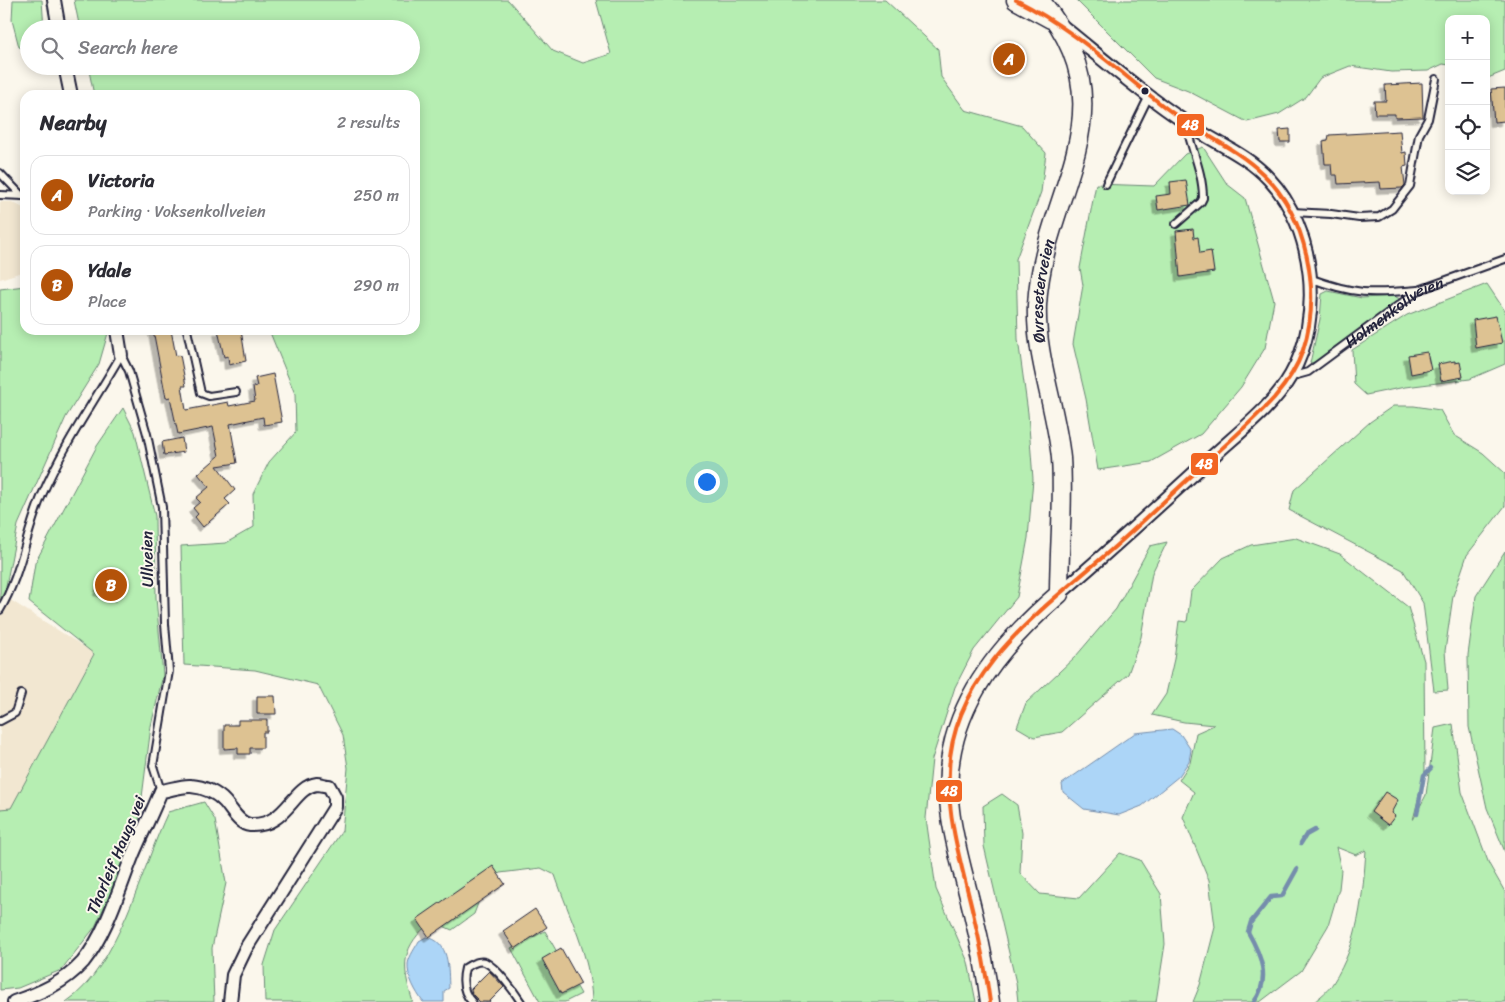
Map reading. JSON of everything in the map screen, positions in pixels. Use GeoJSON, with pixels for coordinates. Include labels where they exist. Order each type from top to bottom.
{"type":"FeatureCollection","features":[{"type":"Feature","properties":{"kind":"main road"},"geometry":{"type":"LineString","coordinates":[[1016,0],[1056,22]]}},
{"type":"Feature","properties":{"kind":"main road","name":"Øvreseterveien"},"geometry":{"type":"LineString","coordinates":[[1040,0],[1056,22],[1075,61],[1083,109],[1079,142],[1044,260],[1037,306],[1039,338],[1061,458],[1059,594]]}},
{"type":"Feature","properties":{"kind":"main road"},"geometry":{"type":"LineString","coordinates":[[990,1002],[981,946],[952,827],[948,791],[950,754],[960,718],[989,666],[1022,627],[1059,594]]}},
{"type":"Feature","properties":{"kind":"street"},"geometry":{"type":"LineString","coordinates":[[54,0],[57,20]]}},
{"type":"Feature","properties":{"kind":"street"},"geometry":{"type":"LineString","coordinates":[[1056,22],[1185,123],[1251,163],[1276,187],[1291,212],[1302,239],[1309,278],[1308,328],[1297,364],[1290,377],[1271,402],[1112,549],[1059,594]]}},
{"type":"Feature","properties":{"kind":"street"},"geometry":{"type":"LineString","coordinates":[[67,75],[71,90]]}},
{"type":"Feature","properties":{"kind":"street","name":"Ullveien"},"geometry":{"type":"LineString","coordinates":[[118,335],[120,355]]}},
{"type":"Feature","properties":{"kind":"street","name":"Thorleif Haugs vei"},"geometry":{"type":"LineString","coordinates":[[14,1002],[43,992],[62,980],[83,962],[97,939],[161,791],[190,786],[211,791],[248,825],[263,824],[280,817],[305,791],[317,784],[329,786],[335,797],[336,807],[246,948],[233,975],[230,1002]]}},
{"type":"Feature","properties":{"kind":"lane"},"geometry":{"type":"LineString","coordinates":[[1291,212],[1331,214],[1359,218],[1379,217],[1392,209],[1410,186],[1418,135],[1428,119],[1436,79]]}},
{"type":"Feature","properties":{"kind":"lane"},"geometry":{"type":"LineString","coordinates":[[1106,184],[1149,96]]}},
{"type":"Feature","properties":{"kind":"lane"},"geometry":{"type":"LineString","coordinates":[[1176,224],[1203,198],[1199,168],[1185,123]]}},
{"type":"Feature","properties":{"kind":"lane"},"geometry":{"type":"LineString","coordinates":[[0,173],[20,191]]}},
{"type":"Feature","properties":{"kind":"lane"},"geometry":{"type":"LineString","coordinates":[[0,196],[20,195]]}},
{"type":"Feature","properties":{"kind":"lane","name":"Holmenkollveien"},"geometry":{"type":"LineString","coordinates":[[1290,377],[1308,372],[1419,290],[1505,259]]}},
{"type":"Feature","properties":{"kind":"lane"},"geometry":{"type":"LineString","coordinates":[[1309,278],[1338,289],[1357,293],[1419,290]]}},
{"type":"Feature","properties":{"kind":"lane"},"geometry":{"type":"LineString","coordinates":[[188,335],[201,393],[209,396],[236,392]]}},
{"type":"Feature","properties":{"kind":"lane"},"geometry":{"type":"LineString","coordinates":[[0,610],[5,601],[46,487],[61,456],[120,355]]}},
{"type":"Feature","properties":{"kind":"lane","name":"Ullveien"},"geometry":{"type":"LineString","coordinates":[[120,355],[129,371],[147,434],[162,507],[165,624],[169,671],[153,766],[161,791]]}},
{"type":"Feature","properties":{"kind":"lane"},"geometry":{"type":"LineString","coordinates":[[0,721],[15,713],[20,694]]}},
{"type":"Feature","properties":{"kind":"lane"},"geometry":{"type":"LineString","coordinates":[[472,1002],[467,997],[462,980],[466,968],[475,962],[485,962],[510,985],[521,1002]]}},
{"type":"Feature","properties":{"kind":"shaded area"},"geometry":{"type":"Polygon","coordinates":[[[0,202],[12,202],[20,206],[20,273],[0,279],[0,202]]]}},
{"type":"Feature","properties":{"kind":"shaded area"},"geometry":{"type":"Polygon","coordinates":[[[4,596],[94,653],[11,809],[0,809],[0,600],[4,596]]]}},
{"type":"Feature","properties":{"kind":"green space"},"geometry":{"type":"Polygon","coordinates":[[[13,0],[42,0],[43,20],[20,20],[20,47],[12,20],[13,0]]]}},
{"type":"Feature","properties":{"kind":"green space"},"geometry":{"type":"Polygon","coordinates":[[[74,0],[508,0],[553,51],[583,63],[611,54],[596,0],[885,0],[938,49],[941,77],[965,110],[1022,126],[1046,153],[1041,192],[1016,259],[1018,339],[1028,413],[1033,479],[1028,538],[1017,597],[974,650],[955,687],[932,759],[926,818],[936,889],[968,962],[976,1002],[589,1002],[592,999],[590,982],[578,936],[555,875],[541,868],[500,873],[485,885],[474,914],[452,930],[432,921],[422,930],[414,939],[406,957],[407,977],[413,1002],[265,1002],[264,965],[275,930],[342,831],[348,768],[343,735],[318,685],[255,670],[184,665],[181,546],[226,543],[254,527],[253,494],[269,462],[296,432],[295,394],[271,335],[420,335],[420,90],[93,90],[90,75],[420,75],[420,20],[78,20],[74,0]]]}},
{"type":"Feature","properties":{"kind":"green space"},"geometry":{"type":"Polygon","coordinates":[[[1076,0],[1505,0],[1505,71],[1490,77],[1490,15],[1445,15],[1445,64],[1428,71],[1391,72],[1350,66],[1320,78],[1306,97],[1279,114],[1247,122],[1188,91],[1154,78],[1076,0]]]}},
{"type":"Feature","properties":{"kind":"green space"},"geometry":{"type":"Polygon","coordinates":[[[1203,147],[1227,184],[1245,198],[1274,301],[1265,348],[1241,387],[1201,434],[1151,462],[1098,470],[1086,399],[1073,344],[1083,285],[1080,268],[1096,184],[1154,186],[1185,154],[1203,147]]]}},
{"type":"Feature","properties":{"kind":"green space"},"geometry":{"type":"Polygon","coordinates":[[[1487,284],[1505,311],[1505,364],[1470,379],[1405,387],[1366,395],[1354,384],[1352,350],[1407,315],[1487,284]]]}},
{"type":"Feature","properties":{"kind":"green space"},"geometry":{"type":"Polygon","coordinates":[[[20,287],[20,335],[107,335],[99,364],[66,417],[18,525],[4,596],[0,600],[0,289],[20,287]]]}},
{"type":"Feature","properties":{"kind":"green space"},"geometry":{"type":"Polygon","coordinates":[[[1328,291],[1362,298],[1394,296],[1400,299],[1315,362],[1310,363],[1320,319],[1322,294],[1328,291]]]}},
{"type":"Feature","properties":{"kind":"green space"},"geometry":{"type":"Polygon","coordinates":[[[1393,406],[1414,406],[1440,410],[1454,435],[1483,453],[1505,473],[1505,506],[1467,555],[1453,596],[1445,651],[1448,690],[1434,691],[1423,603],[1403,570],[1289,510],[1294,490],[1370,422],[1393,406]]]}},
{"type":"Feature","properties":{"kind":"green space"},"geometry":{"type":"Polygon","coordinates":[[[123,408],[135,432],[155,516],[156,598],[163,675],[151,726],[139,821],[121,870],[95,927],[61,970],[18,988],[0,990],[0,809],[11,808],[94,654],[29,602],[35,563],[97,446],[123,408]]]}},
{"type":"Feature","properties":{"kind":"green space"},"geometry":{"type":"Polygon","coordinates":[[[1296,538],[1340,554],[1408,607],[1424,661],[1425,772],[1413,820],[1426,795],[1435,728],[1453,724],[1462,792],[1489,864],[1505,892],[1505,1002],[1314,1002],[1325,993],[1342,968],[1354,935],[1361,901],[1366,850],[1356,855],[1336,847],[1341,870],[1339,889],[1328,926],[1301,971],[1260,1002],[1193,1002],[1200,985],[1215,927],[1209,880],[1183,817],[1194,792],[1179,780],[1190,763],[1196,733],[1214,725],[1184,722],[1152,715],[1166,694],[1174,659],[1179,621],[1187,622],[1191,591],[1223,558],[1251,545],[1296,538]]]}},
{"type":"Feature","properties":{"kind":"green space"},"geometry":{"type":"Polygon","coordinates":[[[1167,542],[1152,573],[1141,637],[1128,674],[1062,732],[1034,737],[1017,727],[1026,703],[1076,656],[1116,609],[1150,546],[1167,542]]]}},
{"type":"Feature","properties":{"kind":"green space"},"geometry":{"type":"Polygon","coordinates":[[[1505,551],[1505,852],[1487,808],[1469,727],[1468,655],[1476,596],[1505,551]]]}},
{"type":"Feature","properties":{"kind":"green space"},"geometry":{"type":"Polygon","coordinates":[[[1002,794],[1017,805],[1022,833],[1020,873],[1040,894],[1079,898],[1120,853],[1140,860],[1161,894],[1165,944],[1156,1002],[1018,1002],[1016,983],[984,846],[983,806],[1002,794]]]}},
{"type":"Feature","properties":{"kind":"green space"},"geometry":{"type":"Polygon","coordinates":[[[204,802],[215,820],[226,883],[212,948],[214,1002],[66,1002],[84,986],[100,966],[114,941],[127,915],[168,812],[204,802]]]}},
{"type":"Feature","properties":{"kind":"green space"},"geometry":{"type":"Polygon","coordinates":[[[545,931],[581,994],[565,1002],[540,1002],[511,948],[545,931]]]}},
{"type":"Feature","properties":{"kind":"water"},"geometry":{"type":"Polygon","coordinates":[[[1172,729],[1181,735],[1191,750],[1189,761],[1179,776],[1142,806],[1119,815],[1084,809],[1063,792],[1062,784],[1135,733],[1172,729]]]}},
{"type":"Feature","properties":{"kind":"water"},"geometry":{"type":"Polygon","coordinates":[[[426,937],[440,944],[446,956],[449,988],[444,991],[444,1002],[423,1002],[410,979],[408,964],[411,955],[419,941],[426,937]]]}},
{"type":"Feature","properties":{"kind":"building"},"geometry":{"type":"Polygon","coordinates":[[[1422,83],[1423,117],[1395,118],[1395,114],[1375,114],[1374,101],[1386,101],[1385,85],[1422,83]]]}},
{"type":"Feature","properties":{"kind":"building"},"geometry":{"type":"Polygon","coordinates":[[[1505,88],[1505,121],[1494,122],[1491,89],[1505,88]]]}},
{"type":"Feature","properties":{"kind":"building"},"geometry":{"type":"Polygon","coordinates":[[[1290,129],[1290,142],[1280,142],[1279,130],[1290,129]]]}},
{"type":"Feature","properties":{"kind":"building"},"geometry":{"type":"Polygon","coordinates":[[[1400,131],[1402,153],[1406,152],[1407,166],[1403,167],[1405,185],[1402,188],[1381,189],[1380,182],[1338,184],[1337,175],[1332,175],[1331,164],[1325,164],[1323,141],[1328,140],[1329,135],[1400,131]]]}},
{"type":"Feature","properties":{"kind":"building"},"geometry":{"type":"Polygon","coordinates":[[[1186,180],[1190,205],[1158,210],[1156,196],[1171,194],[1170,182],[1186,180]]]}},
{"type":"Feature","properties":{"kind":"building"},"geometry":{"type":"Polygon","coordinates":[[[1193,229],[1194,238],[1198,237],[1200,253],[1211,251],[1214,272],[1180,277],[1176,231],[1193,229]]]}},
{"type":"Feature","properties":{"kind":"building"},"geometry":{"type":"Polygon","coordinates":[[[1496,316],[1502,343],[1476,348],[1473,320],[1496,316]]]}},
{"type":"Feature","properties":{"kind":"building"},"geometry":{"type":"Polygon","coordinates":[[[154,335],[172,335],[176,356],[180,355],[186,386],[182,386],[186,410],[228,402],[229,406],[255,401],[253,387],[257,386],[255,378],[273,374],[282,422],[264,425],[263,417],[230,424],[237,463],[217,466],[235,490],[225,499],[230,504],[203,527],[195,517],[198,514],[193,508],[200,502],[196,498],[209,487],[198,474],[219,456],[213,427],[178,434],[170,397],[166,398],[154,335]]]}},
{"type":"Feature","properties":{"kind":"building"},"geometry":{"type":"Polygon","coordinates":[[[219,335],[242,335],[246,361],[229,365],[228,356],[224,357],[219,335]]]}},
{"type":"Feature","properties":{"kind":"building"},"geometry":{"type":"Polygon","coordinates":[[[1427,352],[1431,370],[1411,374],[1408,355],[1427,352]]]}},
{"type":"Feature","properties":{"kind":"building"},"geometry":{"type":"Polygon","coordinates":[[[1455,361],[1455,363],[1460,362],[1463,377],[1441,381],[1438,364],[1455,361]]]}},
{"type":"Feature","properties":{"kind":"building"},"geometry":{"type":"Polygon","coordinates":[[[182,438],[184,452],[164,455],[162,442],[182,438]]]}},
{"type":"Feature","properties":{"kind":"building"},"geometry":{"type":"Polygon","coordinates":[[[103,574],[124,580],[120,597],[98,591],[103,574]]]}},
{"type":"Feature","properties":{"kind":"building"},"geometry":{"type":"Polygon","coordinates":[[[257,696],[275,696],[276,714],[257,714],[257,696]]]}},
{"type":"Feature","properties":{"kind":"building"},"geometry":{"type":"Polygon","coordinates":[[[238,720],[267,720],[267,732],[263,732],[263,748],[250,748],[250,754],[238,754],[238,748],[224,749],[224,725],[238,725],[238,720]]]}},
{"type":"Feature","properties":{"kind":"building"},"geometry":{"type":"Polygon","coordinates":[[[1385,792],[1398,800],[1391,813],[1395,816],[1388,825],[1371,812],[1385,792]]]}},
{"type":"Feature","properties":{"kind":"building"},"geometry":{"type":"Polygon","coordinates":[[[493,866],[505,884],[429,937],[417,919],[493,866]]]}},
{"type":"Feature","properties":{"kind":"building"},"geometry":{"type":"Polygon","coordinates":[[[535,909],[547,927],[515,949],[503,931],[535,909]]]}},
{"type":"Feature","properties":{"kind":"building"},"geometry":{"type":"Polygon","coordinates":[[[561,948],[581,984],[561,994],[542,959],[561,948]]]}},
{"type":"Feature","properties":{"kind":"building"},"geometry":{"type":"Polygon","coordinates":[[[489,971],[504,987],[489,1002],[480,1002],[472,994],[471,989],[489,971]]]}},
{"type":"Feature","properties":{"kind":"waterway"},"geometry":{"type":"LineString","coordinates":[[1417,814],[1424,775],[1431,768]]}},
{"type":"Feature","properties":{"kind":"waterway"},"geometry":{"type":"LineString","coordinates":[[1301,843],[1306,835],[1315,830]]}},
{"type":"Feature","properties":{"kind":"waterway"},"geometry":{"type":"LineString","coordinates":[[1254,1002],[1262,985],[1263,976],[1257,949],[1248,932],[1251,922],[1271,897],[1282,896],[1297,869]]}},
{"type":"Feature","properties":{"kind":"transit line","name":"48"},"geometry":{"type":"LineString","coordinates":[[990,1002],[980,946],[956,843],[950,808],[949,772],[954,736],[966,704],[983,674],[1005,646],[1030,620],[1133,531],[1274,398],[1291,376],[1301,357],[1309,328],[1311,304],[1307,256],[1300,233],[1278,191],[1263,174],[1252,164],[1178,117],[1075,36],[1037,11],[1016,0]]}},
{"type":"Feature","properties":{"kind":"place","name":"Victoria"},"geometry":{"type":"Point","coordinates":[1009,59]}},
{"type":"Feature","properties":{"kind":"place","name":"Ydale"},"geometry":{"type":"Point","coordinates":[111,585]}}]}
